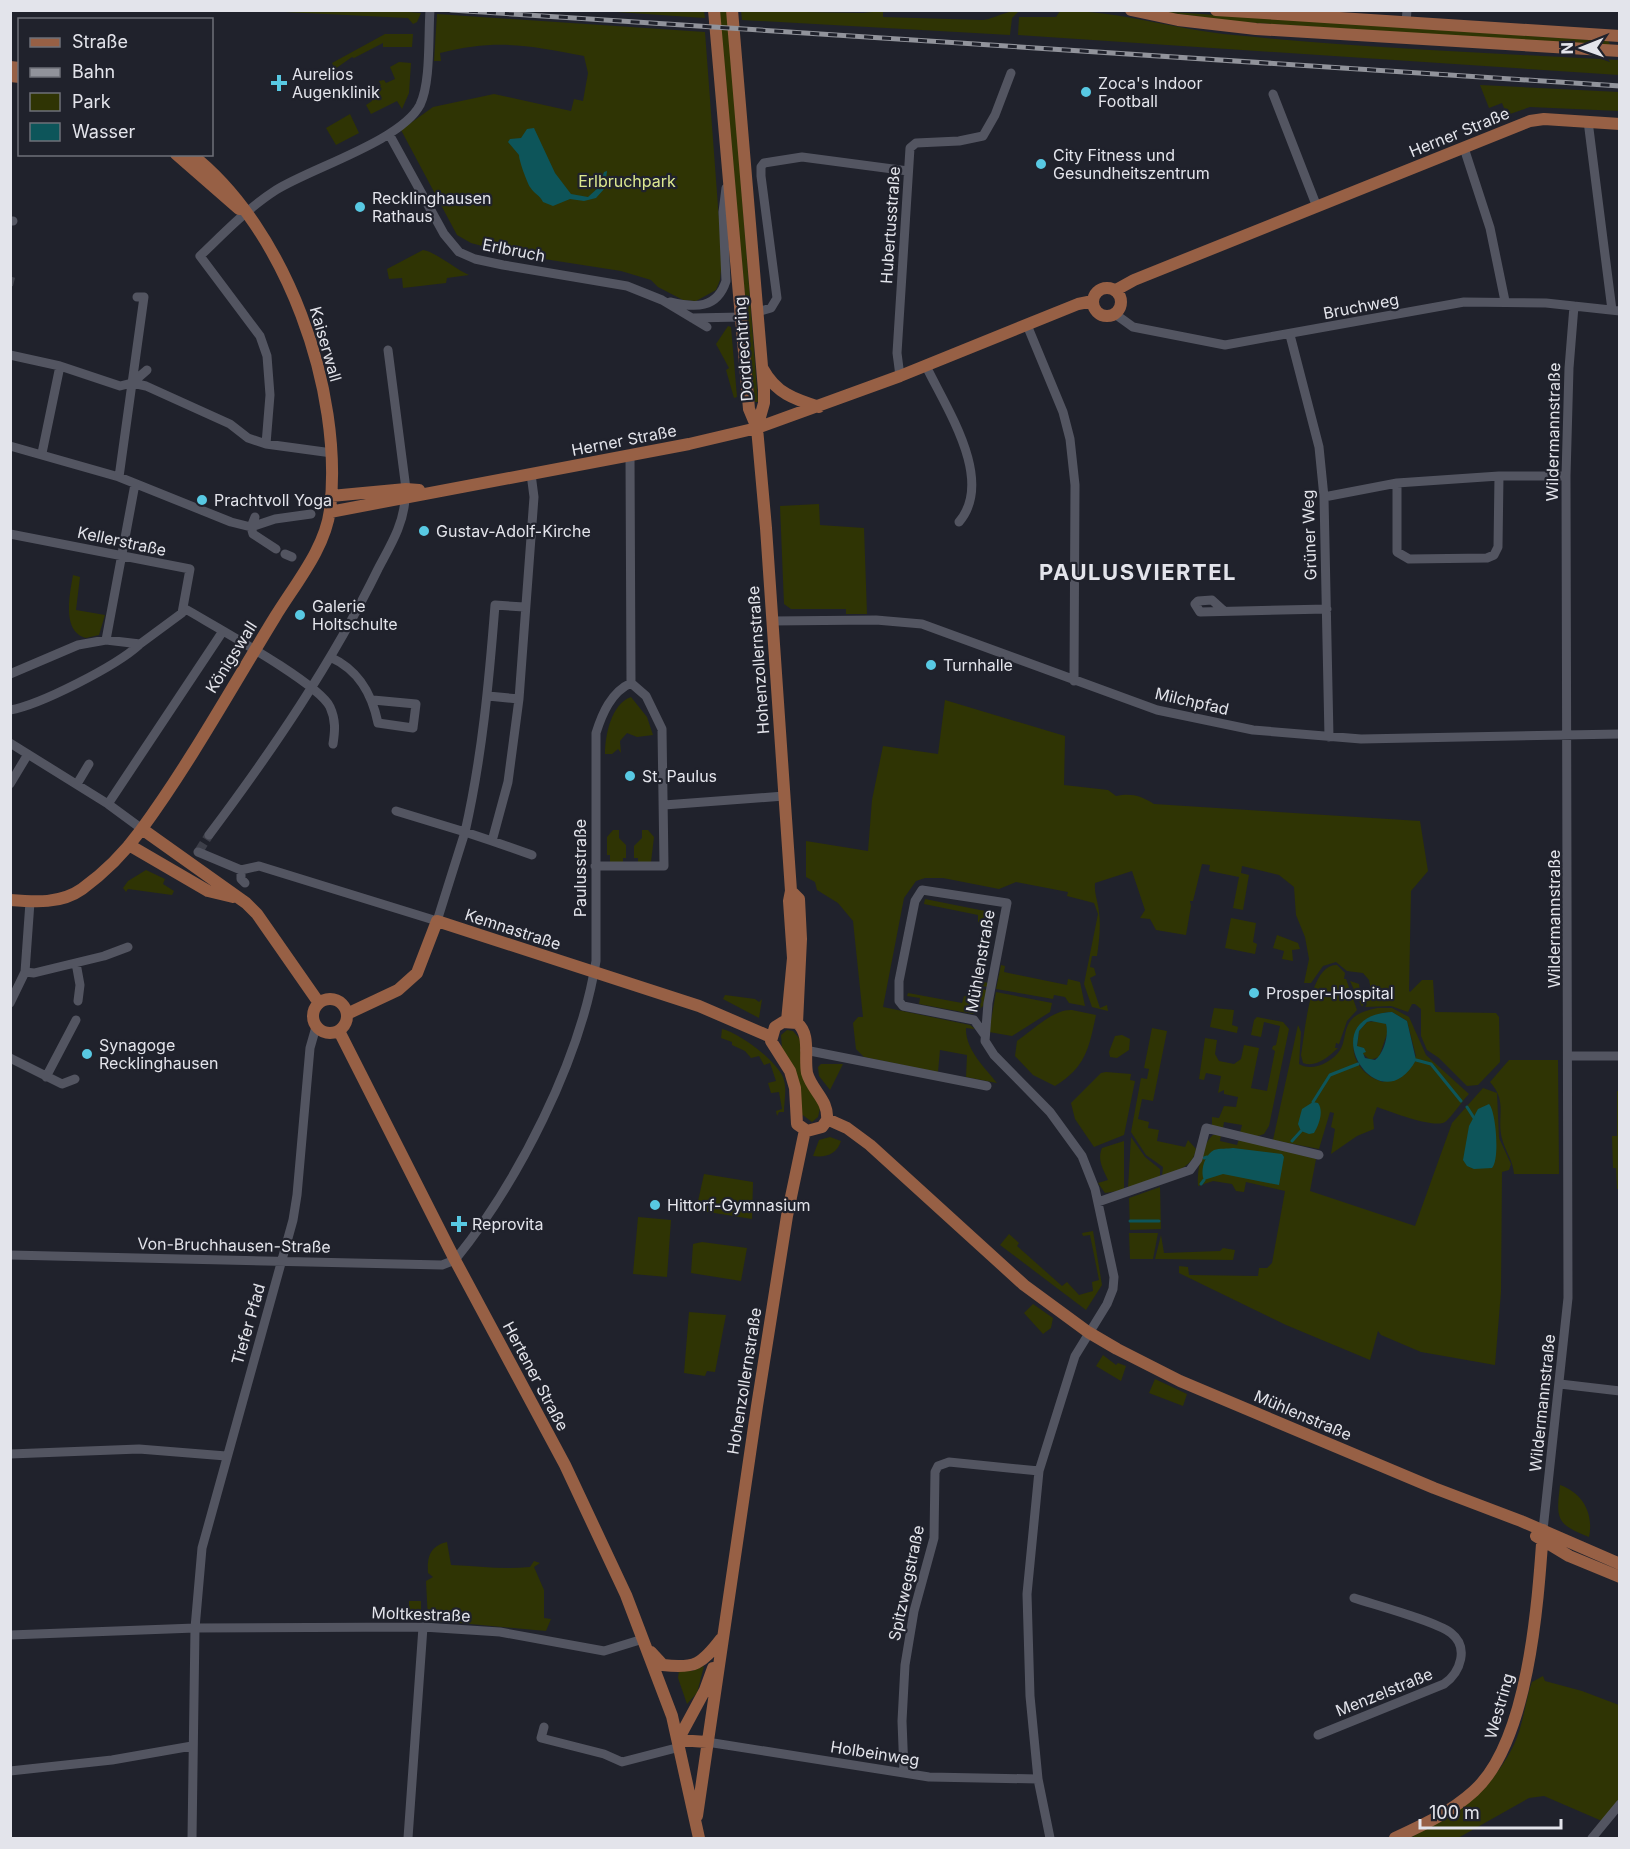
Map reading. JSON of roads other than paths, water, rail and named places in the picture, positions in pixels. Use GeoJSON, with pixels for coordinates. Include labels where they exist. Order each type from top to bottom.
{"type":"FeatureCollection","features":[{"type":"Feature","properties":{"kind":"main road","name":"Dordrechtring"},"geometry":{"type":"LineString","coordinates":[[714,10],[749,409],[757,428]]}},
{"type":"Feature","properties":{"kind":"main road","name":"Dordrechtring"},"geometry":{"type":"LineString","coordinates":[[732,10],[762,366],[764,403],[757,428]]}},
{"type":"Feature","properties":{"kind":"main road"},"geometry":{"type":"LineString","coordinates":[[1131,10],[1178,20],[1256,29],[1620,51]]}},
{"type":"Feature","properties":{"kind":"main road"},"geometry":{"type":"LineString","coordinates":[[1216,10],[1407,17],[1620,36]]}},
{"type":"Feature","properties":{"kind":"main road","name":"Herner Straße"},"geometry":{"type":"LineString","coordinates":[[1116,290],[1134,280],[1530,121],[1544,119],[1620,124]]}},
{"type":"Feature","properties":{"kind":"main road","name":"Kaiserwall"},"geometry":{"type":"LineString","coordinates":[[178,156],[245,214]]}},
{"type":"Feature","properties":{"kind":"main road","name":"Kaiserwall"},"geometry":{"type":"LineString","coordinates":[[193,156],[221,180],[278,261],[300,313],[320,375],[332,453],[331,496]]}},
{"type":"Feature","properties":{"kind":"main road"},"geometry":{"type":"LineString","coordinates":[[1101,289],[1116,290],[1121,305],[1115,314],[1103,316],[1097,313],[1093,301],[1101,289]]}},
{"type":"Feature","properties":{"kind":"main road","name":"Herner Straße"},"geometry":{"type":"LineString","coordinates":[[331,496],[432,492],[689,444],[757,428],[926,366],[1078,304],[1093,301]]}},
{"type":"Feature","properties":{"kind":"main road"},"geometry":{"type":"LineString","coordinates":[[762,366],[774,386],[789,398],[819,407]]}},
{"type":"Feature","properties":{"kind":"main road","name":"Hohenzollernstraße"},"geometry":{"type":"LineString","coordinates":[[757,428],[791,891],[799,899],[801,939],[792,1022],[804,1030],[808,1076],[826,1104],[827,1119]]}},
{"type":"Feature","properties":{"kind":"main road","name":"Herner Straße"},"geometry":{"type":"LineString","coordinates":[[330,512],[406,493]]}},
{"type":"Feature","properties":{"kind":"main road","name":"Königswall"},"geometry":{"type":"LineString","coordinates":[[10,900],[53,901],[76,893],[102,873],[142,829],[316,549],[330,512],[331,496]]}},
{"type":"Feature","properties":{"kind":"main road"},"geometry":{"type":"LineString","coordinates":[[142,829],[240,899],[267,927],[319,1003]]}},
{"type":"Feature","properties":{"kind":"main road"},"geometry":{"type":"LineString","coordinates":[[129,845],[208,891],[240,899]]}},
{"type":"Feature","properties":{"kind":"main road"},"geometry":{"type":"LineString","coordinates":[[347,1014],[398,990],[417,974],[437,921]]}},
{"type":"Feature","properties":{"kind":"main road","name":"Kemnastraße"},"geometry":{"type":"LineString","coordinates":[[437,921],[699,1006],[771,1036]]}},
{"type":"Feature","properties":{"kind":"main road"},"geometry":{"type":"LineString","coordinates":[[328,999],[338,1000],[345,1007],[347,1014],[346,1022],[339,1031],[327,1034],[316,1027],[312,1016],[319,1003],[328,999]]}},
{"type":"Feature","properties":{"kind":"main road"},"geometry":{"type":"LineString","coordinates":[[771,1036],[776,1026],[792,1022]]}},
{"type":"Feature","properties":{"kind":"main road","name":"Hertener Straße"},"geometry":{"type":"LineString","coordinates":[[339,1031],[455,1260],[588,1510],[643,1639],[679,1744],[699,1839]]}},
{"type":"Feature","properties":{"kind":"main road","name":"Hohenzollernstraße"},"geometry":{"type":"LineString","coordinates":[[696,1823],[787,1216],[804,1130],[795,1119],[795,1088],[790,1071],[773,1046],[771,1036]]}},
{"type":"Feature","properties":{"kind":"main road"},"geometry":{"type":"LineString","coordinates":[[804,1130],[817,1130],[827,1119]]}},
{"type":"Feature","properties":{"kind":"main road","name":"Mühlenstraße"},"geometry":{"type":"LineString","coordinates":[[827,1119],[846,1128],[870,1145],[1024,1285],[1088,1332],[1180,1381],[1511,1517],[1543,1535]]}},
{"type":"Feature","properties":{"kind":"main road"},"geometry":{"type":"LineString","coordinates":[[1543,1535],[1620,1564]]}},
{"type":"Feature","properties":{"kind":"main road"},"geometry":{"type":"LineString","coordinates":[[1543,1535],[1569,1556],[1620,1577]]}},
{"type":"Feature","properties":{"kind":"main road","name":"Westring"},"geometry":{"type":"LineString","coordinates":[[1395,1839],[1463,1801],[1485,1779],[1504,1749],[1521,1698],[1543,1535]]}},
{"type":"Feature","properties":{"kind":"main road"},"geometry":{"type":"LineString","coordinates":[[643,1639],[663,1665],[683,1666],[703,1662],[722,1639]]}},
{"type":"Feature","properties":{"kind":"main road","name":"Hohenzollernstraße"},"geometry":{"type":"LineString","coordinates":[[679,1744],[705,1690],[722,1639]]}},
{"type":"Feature","properties":{"kind":"main road"},"geometry":{"type":"LineString","coordinates":[[679,1744],[707,1742]]}},
{"type":"Feature","properties":{"kind":"street"},"geometry":{"type":"LineString","coordinates":[[266,444],[270,395],[267,356],[260,336],[201,256],[245,214],[293,180],[332,164],[389,134],[415,113],[423,98],[430,10]]}},
{"type":"Feature","properties":{"kind":"street","name":"Hubertusstraße"},"geometry":{"type":"LineString","coordinates":[[900,376],[897,353],[910,148],[916,143],[959,141],[983,136],[995,115],[1011,73]]}},
{"type":"Feature","properties":{"kind":"street"},"geometry":{"type":"LineString","coordinates":[[1273,94],[1317,207]]}},
{"type":"Feature","properties":{"kind":"street"},"geometry":{"type":"LineString","coordinates":[[1588,121],[1616,311]]}},
{"type":"Feature","properties":{"kind":"street","name":"Erlbruch"},"geometry":{"type":"LineString","coordinates":[[389,134],[444,234],[459,252],[475,259],[503,265],[627,286],[662,300],[691,308],[708,304],[723,291]]}},
{"type":"Feature","properties":{"kind":"street"},"geometry":{"type":"LineString","coordinates":[[1464,148],[1490,228],[1505,301]]}},
{"type":"Feature","properties":{"kind":"street"},"geometry":{"type":"LineString","coordinates":[[757,312],[771,308],[777,298],[760,171],[765,163],[802,157],[908,171]]}},
{"type":"Feature","properties":{"kind":"street","name":"Dordrechtring"},"geometry":{"type":"LineString","coordinates":[[723,291],[726,281],[723,212],[728,173]]}},
{"type":"Feature","properties":{"kind":"street"},"geometry":{"type":"LineString","coordinates":[[119,477],[132,383],[140,297]]}},
{"type":"Feature","properties":{"kind":"street","name":"Erlbruch"},"geometry":{"type":"LineString","coordinates":[[662,300],[707,327]]}},
{"type":"Feature","properties":{"kind":"street","name":"Bruchweg"},"geometry":{"type":"LineString","coordinates":[[1115,314],[1133,327],[1225,345],[1464,302],[1505,301],[1616,311]]}},
{"type":"Feature","properties":{"kind":"street","name":"Wildermannstraße"},"geometry":{"type":"LineString","coordinates":[[1543,1535],[1568,1287],[1566,476],[1567,402],[1574,306]]}},
{"type":"Feature","properties":{"kind":"street"},"geometry":{"type":"LineString","coordinates":[[690,318],[742,316]]}},
{"type":"Feature","properties":{"kind":"street"},"geometry":{"type":"LineString","coordinates":[[1027,325],[1063,412],[1070,439],[1075,484],[1074,681]]}},
{"type":"Feature","properties":{"kind":"street","name":"Grüner Weg"},"geometry":{"type":"LineString","coordinates":[[1290,335],[1320,447],[1324,497],[1329,737]]}},
{"type":"Feature","properties":{"kind":"street"},"geometry":{"type":"LineString","coordinates":[[209,835],[258,768],[351,625],[402,521],[406,493],[388,350]]}},
{"type":"Feature","properties":{"kind":"street"},"geometry":{"type":"LineString","coordinates":[[11,355],[60,366],[120,386],[132,383],[146,386],[230,424],[248,438],[266,444],[332,453]]}},
{"type":"Feature","properties":{"kind":"street"},"geometry":{"type":"LineString","coordinates":[[42,453],[60,366]]}},
{"type":"Feature","properties":{"kind":"street"},"geometry":{"type":"LineString","coordinates":[[926,366],[964,445],[969,461],[972,478],[970,510],[959,522]]}},
{"type":"Feature","properties":{"kind":"street"},"geometry":{"type":"LineString","coordinates":[[132,383],[147,370]]}},
{"type":"Feature","properties":{"kind":"street"},"geometry":{"type":"LineString","coordinates":[[10,446],[42,453],[119,477],[212,516],[251,527],[275,519],[311,514]]}},
{"type":"Feature","properties":{"kind":"street"},"geometry":{"type":"LineString","coordinates":[[595,866],[664,866],[662,729],[646,696],[631,683],[630,455]]}},
{"type":"Feature","properties":{"kind":"street"},"geometry":{"type":"LineString","coordinates":[[492,841],[508,782],[519,699],[524,607],[534,497],[531,474]]}},
{"type":"Feature","properties":{"kind":"street"},"geometry":{"type":"LineString","coordinates":[[1324,497],[1397,483],[1499,476],[1566,476]]}},
{"type":"Feature","properties":{"kind":"street"},"geometry":{"type":"LineString","coordinates":[[1397,483],[1397,552],[1409,559],[1487,558],[1494,555],[1498,547],[1499,476]]}},
{"type":"Feature","properties":{"kind":"street"},"geometry":{"type":"LineString","coordinates":[[106,640],[135,484]]}},
{"type":"Feature","properties":{"kind":"street"},"geometry":{"type":"LineString","coordinates":[[255,517],[251,527],[253,534],[272,550]]}},
{"type":"Feature","properties":{"kind":"street","name":"Kellerstraße"},"geometry":{"type":"LineString","coordinates":[[10,534],[190,569],[184,608]]}},
{"type":"Feature","properties":{"kind":"street"},"geometry":{"type":"LineString","coordinates":[[437,921],[465,832],[478,776],[488,696],[495,605],[524,607]]}},
{"type":"Feature","properties":{"kind":"street"},"geometry":{"type":"LineString","coordinates":[[10,710],[21,708],[105,667],[182,614],[184,608],[310,687],[330,707],[335,724],[333,744]]}},
{"type":"Feature","properties":{"kind":"street"},"geometry":{"type":"LineString","coordinates":[[1223,610],[1327,609]]}},
{"type":"Feature","properties":{"kind":"street","name":"Milchpfad"},"geometry":{"type":"LineString","coordinates":[[772,621],[900,621],[922,624],[1157,710],[1253,730],[1361,740],[1620,734]]}},
{"type":"Feature","properties":{"kind":"street"},"geometry":{"type":"LineString","coordinates":[[108,804],[223,631]]}},
{"type":"Feature","properties":{"kind":"street"},"geometry":{"type":"LineString","coordinates":[[10,674],[78,645],[106,640],[139,645]]}},
{"type":"Feature","properties":{"kind":"street"},"geometry":{"type":"LineString","coordinates":[[330,657],[346,664],[373,700],[378,723],[413,728],[416,704],[373,700]]}},
{"type":"Feature","properties":{"kind":"street","name":"Paulusstraße"},"geometry":{"type":"LineString","coordinates":[[455,1260],[501,1194],[530,1144],[566,1064],[594,972],[596,733],[602,716],[619,690],[631,683]]}},
{"type":"Feature","properties":{"kind":"street"},"geometry":{"type":"LineString","coordinates":[[488,696],[519,699]]}},
{"type":"Feature","properties":{"kind":"street"},"geometry":{"type":"LineString","coordinates":[[10,743],[108,804],[142,829]]}},
{"type":"Feature","properties":{"kind":"street"},"geometry":{"type":"LineString","coordinates":[[10,784],[28,754]]}},
{"type":"Feature","properties":{"kind":"street"},"geometry":{"type":"LineString","coordinates":[[77,784],[89,764]]}},
{"type":"Feature","properties":{"kind":"street"},"geometry":{"type":"LineString","coordinates":[[664,805],[784,796]]}},
{"type":"Feature","properties":{"kind":"street"},"geometry":{"type":"LineString","coordinates":[[396,811],[532,855]]}},
{"type":"Feature","properties":{"kind":"street"},"geometry":{"type":"LineString","coordinates":[[190,863],[199,851],[242,870],[248,881]]}},
{"type":"Feature","properties":{"kind":"street","name":"Kemnastraße"},"geometry":{"type":"LineString","coordinates":[[242,870],[259,866],[437,921]]}},
{"type":"Feature","properties":{"kind":"street","name":"Mühlenstraße"},"geometry":{"type":"LineString","coordinates":[[984,1034],[1007,903],[922,890],[915,901],[899,981],[899,1002],[903,1006],[974,1020],[984,1034],[988,1049],[1050,1112],[1070,1136],[1090,1175],[1113,1264],[1113,1288],[1088,1332]]}},
{"type":"Feature","properties":{"kind":"street"},"geometry":{"type":"LineString","coordinates":[[10,1003],[25,972],[30,902]]}},
{"type":"Feature","properties":{"kind":"street"},"geometry":{"type":"LineString","coordinates":[[25,972],[34,973],[104,956],[128,946]]}},
{"type":"Feature","properties":{"kind":"street"},"geometry":{"type":"LineString","coordinates":[[75,963],[80,985],[78,1002]]}},
{"type":"Feature","properties":{"kind":"street"},"geometry":{"type":"LineString","coordinates":[[46,1077],[76,1020]]}},
{"type":"Feature","properties":{"kind":"street","name":"Tiefer Pfad"},"geometry":{"type":"LineString","coordinates":[[192,1839],[195,1628],[202,1548],[282,1260],[297,1195],[309,1053],[316,1027]]}},
{"type":"Feature","properties":{"kind":"street"},"geometry":{"type":"LineString","coordinates":[[805,1050],[987,1086]]}},
{"type":"Feature","properties":{"kind":"street"},"geometry":{"type":"LineString","coordinates":[[1568,1056],[1620,1056]]}},
{"type":"Feature","properties":{"kind":"street"},"geometry":{"type":"LineString","coordinates":[[10,1058],[62,1084],[75,1079]]}},
{"type":"Feature","properties":{"kind":"street"},"geometry":{"type":"LineString","coordinates":[[1098,1202],[1190,1170],[1198,1159],[1206,1128],[1319,1155]]}},
{"type":"Feature","properties":{"kind":"street","name":"Von-Bruchhausen-Straße"},"geometry":{"type":"LineString","coordinates":[[10,1255],[442,1265],[455,1260]]}},
{"type":"Feature","properties":{"kind":"street"},"geometry":{"type":"LineString","coordinates":[[1050,1839],[1038,1779],[1030,1696],[1027,1594],[1039,1471],[1075,1356],[1088,1332]]}},
{"type":"Feature","properties":{"kind":"street"},"geometry":{"type":"LineString","coordinates":[[1560,1384],[1620,1391]]}},
{"type":"Feature","properties":{"kind":"street"},"geometry":{"type":"LineString","coordinates":[[10,1454],[139,1449],[226,1456]]}},
{"type":"Feature","properties":{"kind":"street","name":"Spitzwegstraße"},"geometry":{"type":"LineString","coordinates":[[904,1772],[902,1721],[905,1665],[914,1611],[934,1538],[935,1472],[938,1466],[949,1462],[1039,1471]]}},
{"type":"Feature","properties":{"kind":"street","name":"Menzelstraße"},"geometry":{"type":"LineString","coordinates":[[1318,1735],[1444,1684],[1454,1675],[1461,1663],[1460,1646],[1450,1632],[1354,1599]]}},
{"type":"Feature","properties":{"kind":"street"},"geometry":{"type":"LineString","coordinates":[[408,1839],[423,1627]]}},
{"type":"Feature","properties":{"kind":"street","name":"Moltkestraße"},"geometry":{"type":"LineString","coordinates":[[10,1635],[195,1628],[423,1627],[500,1632],[604,1650],[643,1639]]}},
{"type":"Feature","properties":{"kind":"street"},"geometry":{"type":"LineString","coordinates":[[544,1727],[542,1738],[604,1754],[622,1762],[679,1744]]}},
{"type":"Feature","properties":{"kind":"street","name":"Holbeinweg"},"geometry":{"type":"LineString","coordinates":[[707,1742],[957,1779],[1038,1779]]}},
{"type":"Feature","properties":{"kind":"street"},"geometry":{"type":"LineString","coordinates":[[10,1771],[112,1760],[192,1746]]}},
{"type":"Feature","properties":{"kind":"street"},"geometry":{"type":"LineString","coordinates":[[1592,1839],[1620,1804]]}},
{"type":"Feature","properties":{"kind":"water"},"geometry":{"type":"Polygon","coordinates":[[[534,128],[555,173],[571,194],[588,197],[599,187],[604,172],[607,171],[605,188],[596,198],[584,201],[570,199],[553,206],[543,202],[533,191],[525,176],[519,155],[508,142],[510,139],[521,138],[527,129],[534,128]]]}},
{"type":"Feature","properties":{"kind":"water"},"geometry":{"type":"Polygon","coordinates":[[[1392,1012],[1407,1021],[1416,1060],[1401,1078],[1385,1082],[1370,1076],[1359,1063],[1353,1047],[1356,1031],[1368,1018],[1392,1012]],[[1367,1022],[1359,1031],[1357,1046],[1364,1048],[1365,1058],[1375,1060],[1381,1053],[1386,1038],[1386,1024],[1367,1022]]]}},
{"type":"Feature","properties":{"kind":"water"},"geometry":{"type":"Polygon","coordinates":[[[1313,1102],[1320,1106],[1321,1114],[1314,1133],[1309,1134],[1301,1131],[1298,1124],[1302,1109],[1313,1102]]]}},
{"type":"Feature","properties":{"kind":"water"},"geometry":{"type":"Polygon","coordinates":[[[1489,1104],[1494,1116],[1496,1156],[1492,1168],[1474,1169],[1467,1166],[1463,1160],[1469,1126],[1478,1109],[1489,1104]]]}},
{"type":"Feature","properties":{"kind":"water"},"geometry":{"type":"Polygon","coordinates":[[[1233,1148],[1282,1154],[1284,1157],[1279,1185],[1223,1174],[1204,1180],[1202,1173],[1204,1164],[1211,1152],[1216,1149],[1233,1148]]]}},
{"type":"Feature","properties":{"kind":"waterway"},"geometry":{"type":"LineString","coordinates":[[1416,1060],[1431,1064],[1461,1101]]}},
{"type":"Feature","properties":{"kind":"waterway"},"geometry":{"type":"LineString","coordinates":[[1313,1102],[1330,1075],[1358,1064]]}},
{"type":"Feature","properties":{"kind":"waterway"},"geometry":{"type":"LineString","coordinates":[[1467,1107],[1474,1118]]}},
{"type":"Feature","properties":{"kind":"waterway"},"geometry":{"type":"LineString","coordinates":[[1292,1141],[1301,1131]]}},
{"type":"Feature","properties":{"kind":"waterway"},"geometry":{"type":"LineString","coordinates":[[1201,1184],[1204,1180]]}},
{"type":"Feature","properties":{"kind":"waterway"},"geometry":{"type":"LineString","coordinates":[[1130,1221],[1159,1221]]}},
{"type":"Feature","properties":{"kind":"tunnel"},"geometry":{"type":"LineString","coordinates":[[10,281],[14,282]]}},
{"type":"Feature","properties":{"kind":"tunnel"},"geometry":{"type":"LineString","coordinates":[[199,851],[209,835]]}},
{"type":"Feature","properties":{"kind":"railway"},"geometry":{"type":"LineString","coordinates":[[451,10],[1620,86]]}},
{"type":"Feature","properties":{"kind":"place","name":"Aurelios Augenklinik"},"geometry":{"type":"Point","coordinates":[279,83]}},
{"type":"Feature","properties":{"kind":"place","name":"Zoca's Indoor Football"},"geometry":{"type":"Point","coordinates":[1086,92]}},
{"type":"Feature","properties":{"kind":"place","name":"City Fitness und Gesundheitszentrum"},"geometry":{"type":"Point","coordinates":[1041,164]}},
{"type":"Feature","properties":{"kind":"place","name":"Recklinghausen Rathaus"},"geometry":{"type":"Point","coordinates":[360,207]}},
{"type":"Feature","properties":{"kind":"place","name":"Prachtvoll Yoga"},"geometry":{"type":"Point","coordinates":[202,500]}},
{"type":"Feature","properties":{"kind":"place","name":"Gustav-Adolf-Kirche"},"geometry":{"type":"Point","coordinates":[424,531]}},
{"type":"Feature","properties":{"kind":"place","name":"Galerie Holtschulte"},"geometry":{"type":"Point","coordinates":[300,615]}},
{"type":"Feature","properties":{"kind":"place","name":"Turnhalle"},"geometry":{"type":"Point","coordinates":[931,665]}},
{"type":"Feature","properties":{"kind":"place","name":"St. Paulus"},"geometry":{"type":"Point","coordinates":[630,776]}},
{"type":"Feature","properties":{"kind":"place","name":"Prosper-Hospital"},"geometry":{"type":"Point","coordinates":[1254,993]}},
{"type":"Feature","properties":{"kind":"place","name":"Synagoge Recklinghausen"},"geometry":{"type":"Point","coordinates":[87,1054]}},
{"type":"Feature","properties":{"kind":"place","name":"Hittorf-Gymnasium"},"geometry":{"type":"Point","coordinates":[655,1205]}},
{"type":"Feature","properties":{"kind":"place","name":"Reprovita"},"geometry":{"type":"Point","coordinates":[459,1224]}},
{"type":"Feature","properties":{"kind":"district","name":"PAULUSVIERTEL"},"geometry":{"type":"Point","coordinates":[1138,572]}},
{"type":"Feature","properties":{"kind":"park label","name":"Erlbruchpark"},"geometry":{"type":"Point","coordinates":[627,181]}}]}
